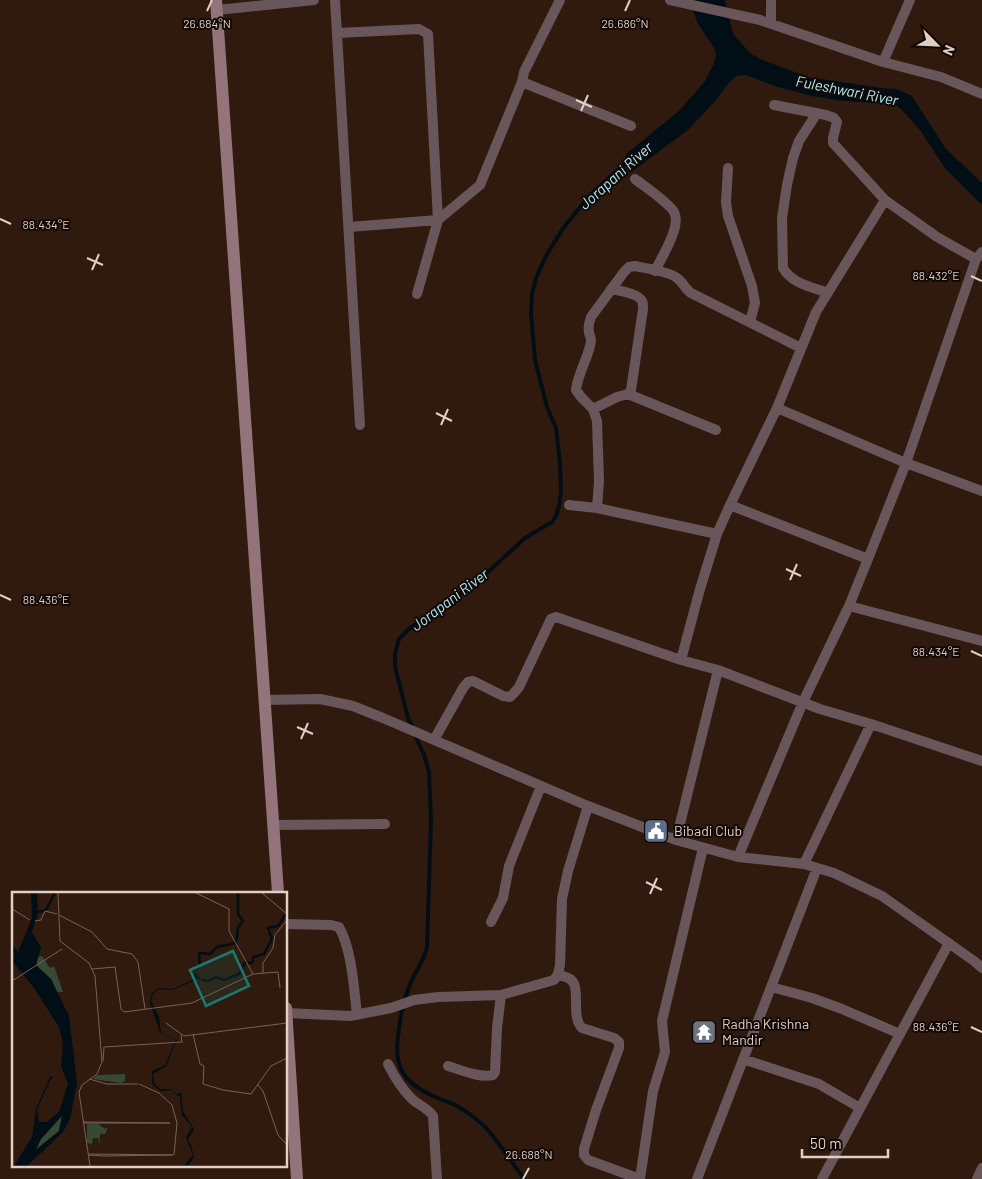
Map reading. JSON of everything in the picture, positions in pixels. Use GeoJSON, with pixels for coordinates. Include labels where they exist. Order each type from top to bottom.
{"type":"FeatureCollection","features":[{"type":"Feature","properties":{"kind":"main road"},"geometry":{"type":"LineString","coordinates":[[216,5],[278,892]]}},
{"type":"Feature","properties":{"kind":"main road"},"geometry":{"type":"LineString","coordinates":[[288,1030],[297,1179]]}},
{"type":"Feature","properties":{"kind":"street"},"geometry":{"type":"LineString","coordinates":[[216,5],[314,0]]}},
{"type":"Feature","properties":{"kind":"street"},"geometry":{"type":"LineString","coordinates":[[335,0],[360,425]]}},
{"type":"Feature","properties":{"kind":"street"},"geometry":{"type":"LineString","coordinates":[[349,227],[438,220],[480,185],[522,82],[524,72],[560,0]]}},
{"type":"Feature","properties":{"kind":"street"},"geometry":{"type":"LineString","coordinates":[[673,0],[760,20],[883,62],[942,77],[982,94]]}},
{"type":"Feature","properties":{"kind":"street"},"geometry":{"type":"LineString","coordinates":[[771,0],[772,24]]}},
{"type":"Feature","properties":{"kind":"street"},"geometry":{"type":"LineString","coordinates":[[883,62],[910,0]]}},
{"type":"Feature","properties":{"kind":"street"},"geometry":{"type":"LineString","coordinates":[[338,33],[419,29],[428,34],[438,220],[417,294]]}},
{"type":"Feature","properties":{"kind":"street"},"geometry":{"type":"LineString","coordinates":[[522,82],[630,126]]}},
{"type":"Feature","properties":{"kind":"street"},"geometry":{"type":"LineString","coordinates":[[738,857],[803,702],[849,606],[868,559],[906,463],[979,255],[938,237],[885,200],[834,143],[833,138],[837,122],[834,118],[774,105]]}},
{"type":"Feature","properties":{"kind":"street"},"geometry":{"type":"LineString","coordinates":[[817,113],[799,141],[787,185],[782,218],[783,268],[786,274],[793,280],[828,293]]}},
{"type":"Feature","properties":{"kind":"street"},"geometry":{"type":"LineString","coordinates":[[728,168],[726,202],[728,216],[752,286],[755,303],[750,322]]}},
{"type":"Feature","properties":{"kind":"street"},"geometry":{"type":"LineString","coordinates":[[635,179],[674,211],[676,217],[676,225],[655,271]]}},
{"type":"Feature","properties":{"kind":"street"},"geometry":{"type":"LineString","coordinates":[[681,660],[700,588],[730,505],[777,408],[816,312],[885,200]]}},
{"type":"Feature","properties":{"kind":"street"},"geometry":{"type":"LineString","coordinates":[[596,508],[599,481],[597,421],[593,409],[576,390],[576,382],[591,341],[588,331],[590,317],[629,268],[635,266],[670,274],[677,278],[691,293],[801,348]]}},
{"type":"Feature","properties":{"kind":"street"},"geometry":{"type":"LineString","coordinates":[[611,289],[638,297],[642,301],[644,309],[631,390],[628,394]]}},
{"type":"Feature","properties":{"kind":"street"},"geometry":{"type":"LineString","coordinates":[[593,409],[612,399],[628,394],[716,430]]}},
{"type":"Feature","properties":{"kind":"street"},"geometry":{"type":"LineString","coordinates":[[777,408],[906,463],[982,492]]}},
{"type":"Feature","properties":{"kind":"street"},"geometry":{"type":"LineString","coordinates":[[569,505],[596,508],[718,534]]}},
{"type":"Feature","properties":{"kind":"street"},"geometry":{"type":"LineString","coordinates":[[730,505],[868,559]]}},
{"type":"Feature","properties":{"kind":"street"},"geometry":{"type":"LineString","coordinates":[[849,606],[982,641]]}},
{"type":"Feature","properties":{"kind":"street"},"geometry":{"type":"LineString","coordinates":[[433,740],[468,682],[473,682],[503,696],[510,697],[514,694],[551,619],[556,617],[681,660],[718,670],[820,709],[982,761]]}},
{"type":"Feature","properties":{"kind":"street"},"geometry":{"type":"LineString","coordinates":[[676,840],[718,670]]}},
{"type":"Feature","properties":{"kind":"street"},"geometry":{"type":"LineString","coordinates":[[265,700],[320,699],[353,706],[588,806],[676,840],[738,857],[804,864],[834,873],[882,896],[982,968]]}},
{"type":"Feature","properties":{"kind":"street"},"geometry":{"type":"LineString","coordinates":[[804,864],[871,724]]}},
{"type":"Feature","properties":{"kind":"street"},"geometry":{"type":"LineString","coordinates":[[491,922],[503,898],[509,866],[541,786]]}},
{"type":"Feature","properties":{"kind":"street"},"geometry":{"type":"LineString","coordinates":[[288,1013],[350,1016],[391,1008],[414,1000],[438,997],[501,995],[554,980],[558,974],[560,964],[562,899],[568,871],[588,806]]}},
{"type":"Feature","properties":{"kind":"street"},"geometry":{"type":"LineString","coordinates":[[274,825],[385,824]]}},
{"type":"Feature","properties":{"kind":"street"},"geometry":{"type":"LineString","coordinates":[[558,974],[573,982],[578,1024],[582,1028],[614,1038],[619,1042],[619,1048],[596,1110],[584,1149],[584,1155],[588,1160],[640,1179],[653,1091],[665,1052],[662,1021],[703,848]]}},
{"type":"Feature","properties":{"kind":"street"},"geometry":{"type":"LineString","coordinates":[[697,1179],[817,868]]}},
{"type":"Feature","properties":{"kind":"street"},"geometry":{"type":"LineString","coordinates":[[288,924],[320,924],[339,927],[343,934],[350,962],[357,1015]]}},
{"type":"Feature","properties":{"kind":"street"},"geometry":{"type":"LineString","coordinates":[[822,1179],[949,943]]}},
{"type":"Feature","properties":{"kind":"street"},"geometry":{"type":"LineString","coordinates":[[771,986],[842,1009],[900,1034]]}},
{"type":"Feature","properties":{"kind":"street"},"geometry":{"type":"LineString","coordinates":[[448,1066],[476,1074],[493,1075],[495,1072],[501,995]]}},
{"type":"Feature","properties":{"kind":"street"},"geometry":{"type":"LineString","coordinates":[[743,1059],[819,1084],[860,1108]]}},
{"type":"Feature","properties":{"kind":"street"},"geometry":{"type":"LineString","coordinates":[[388,1064],[405,1092],[413,1100],[430,1111],[433,1116],[436,1179]]}},
{"type":"Feature","properties":{"kind":"street"},"geometry":{"type":"LineString","coordinates":[[976,1179],[982,1168]]}},
{"type":"Feature","properties":{"kind":"water","name":"Fuleshwari River"},"geometry":{"type":"Polygon","coordinates":[[[690,0],[725,0],[733,34],[751,54],[765,61],[808,77],[895,89],[912,96],[946,149],[982,183],[982,205],[945,168],[920,130],[896,105],[886,101],[876,103],[844,101],[812,96],[775,86],[746,75],[736,76],[688,130],[630,173],[625,155],[680,110],[705,81],[714,63],[716,53],[697,22],[690,0]]]}},
{"type":"Feature","properties":{"kind":"waterway","name":"Jorapani River"},"geometry":{"type":"LineString","coordinates":[[413,728],[408,718],[395,667],[395,653],[399,639],[409,629],[474,585],[525,538],[552,522],[556,516],[561,491],[560,463],[556,428],[547,407],[535,360],[531,313],[532,294],[536,278],[546,256],[564,227],[590,195],[629,160]]}},
{"type":"Feature","properties":{"kind":"waterway","name":"Jorapani River"},"geometry":{"type":"LineString","coordinates":[[415,735],[429,772],[431,820],[427,947],[410,984],[404,1003],[397,1041],[398,1062],[401,1070],[413,1084],[433,1096],[460,1108],[484,1126],[524,1179]]}},
{"type":"Feature","properties":{"kind":"place","name":"Bibadi Club"},"geometry":{"type":"Point","coordinates":[656,831]}},
{"type":"Feature","properties":{"kind":"place","name":"Radha Krishna Mandir"},"geometry":{"type":"Point","coordinates":[704,1032]}}]}
